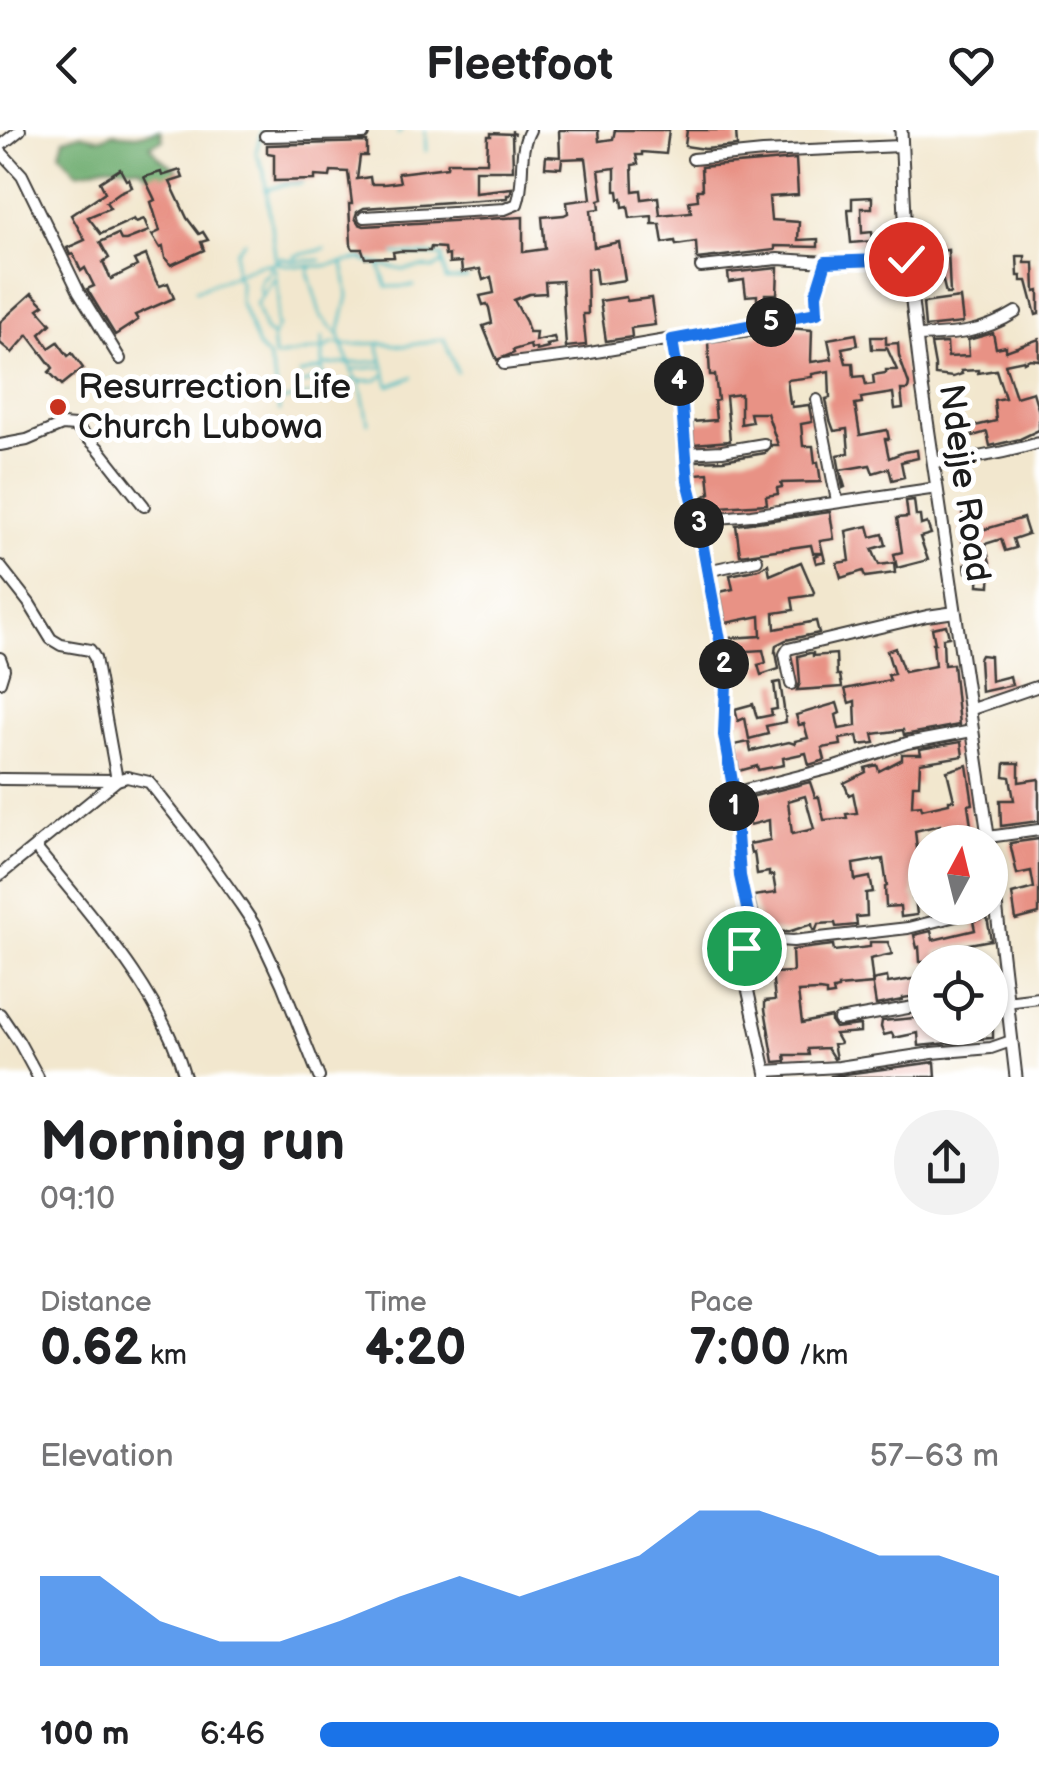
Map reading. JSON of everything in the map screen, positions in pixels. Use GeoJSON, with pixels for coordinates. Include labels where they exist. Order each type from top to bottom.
{"type":"FeatureCollection","features":[{"type":"Feature","properties":{"kind":"street"},"geometry":{"type":"LineString","coordinates":[[20,130],[0,148],[22,175],[80,292],[120,358]]}},
{"type":"Feature","properties":{"kind":"street"},"geometry":{"type":"LineString","coordinates":[[265,136],[363,134],[364,130]]}},
{"type":"Feature","properties":{"kind":"street"},"geometry":{"type":"LineString","coordinates":[[364,218],[505,209],[517,204],[523,144],[530,130]]}},
{"type":"Feature","properties":{"kind":"street","name":"Ndejje Road"},"geometry":{"type":"LineString","coordinates":[[900,130],[906,259],[986,825]]}},
{"type":"Feature","properties":{"kind":"street"},"geometry":{"type":"LineString","coordinates":[[693,158],[901,146]]}},
{"type":"Feature","properties":{"kind":"street"},"geometry":{"type":"LineString","coordinates":[[700,267],[778,259],[906,259]]}},
{"type":"Feature","properties":{"kind":"street"},"geometry":{"type":"LineString","coordinates":[[504,364],[672,340],[817,313],[816,294],[826,262]]}},
{"type":"Feature","properties":{"kind":"street"},"geometry":{"type":"LineString","coordinates":[[916,336],[976,330],[997,324],[1016,312]]}},
{"type":"Feature","properties":{"kind":"street"},"geometry":{"type":"LineString","coordinates":[[672,340],[688,481],[724,670],[724,735],[748,913],[742,968],[766,1074],[991,1048],[1012,1040]]}},
{"type":"Feature","properties":{"kind":"street"},"geometry":{"type":"LineString","coordinates":[[817,400],[837,501]]}},
{"type":"Feature","properties":{"kind":"street"},"geometry":{"type":"LineString","coordinates":[[0,445],[28,440],[62,425],[74,426],[98,448],[144,506]]}},
{"type":"Feature","properties":{"kind":"street"},"geometry":{"type":"LineString","coordinates":[[934,462],[999,454],[1039,443]]}},
{"type":"Feature","properties":{"kind":"street"},"geometry":{"type":"LineString","coordinates":[[686,453],[764,444]]}},
{"type":"Feature","properties":{"kind":"street"},"geometry":{"type":"LineString","coordinates":[[698,520],[937,488]]}},
{"type":"Feature","properties":{"kind":"street"},"geometry":{"type":"LineString","coordinates":[[707,571],[756,560]]}},
{"type":"Feature","properties":{"kind":"street"},"geometry":{"type":"LineString","coordinates":[[0,566],[51,640],[90,650],[95,658],[117,780]]}},
{"type":"Feature","properties":{"kind":"street"},"geometry":{"type":"LineString","coordinates":[[791,684],[785,654],[788,648],[954,612]]}},
{"type":"Feature","properties":{"kind":"street"},"geometry":{"type":"LineString","coordinates":[[0,658],[4,668],[0,682]]}},
{"type":"Feature","properties":{"kind":"street"},"geometry":{"type":"LineString","coordinates":[[969,710],[1039,686]]}},
{"type":"Feature","properties":{"kind":"street"},"geometry":{"type":"LineString","coordinates":[[734,793],[906,744],[972,730]]}},
{"type":"Feature","properties":{"kind":"street"},"geometry":{"type":"LineString","coordinates":[[0,779],[127,777],[149,782],[248,915],[282,984],[320,1077]]}},
{"type":"Feature","properties":{"kind":"street"},"geometry":{"type":"LineString","coordinates":[[0,875],[117,780]]}},
{"type":"Feature","properties":{"kind":"street"},"geometry":{"type":"LineString","coordinates":[[1008,836],[1039,830]]}},
{"type":"Feature","properties":{"kind":"street"},"geometry":{"type":"LineString","coordinates":[[36,847],[94,918],[146,992],[185,1077]]}},
{"type":"Feature","properties":{"kind":"street"},"geometry":{"type":"LineString","coordinates":[[748,938],[793,941],[920,925]]}},
{"type":"Feature","properties":{"kind":"street"},"geometry":{"type":"LineString","coordinates":[[1008,1002],[1039,998]]}},
{"type":"Feature","properties":{"kind":"street"},"geometry":{"type":"LineString","coordinates":[[839,1020],[908,1008]]}},
{"type":"Feature","properties":{"kind":"street"},"geometry":{"type":"LineString","coordinates":[[0,1014],[38,1077]]}},
{"type":"Feature","properties":{"kind":"street"},"geometry":{"type":"LineString","coordinates":[[1008,1015],[1016,1077]]}},
{"type":"Feature","properties":{"kind":"green space"},"geometry":{"type":"Polygon","coordinates":[[[160,130],[163,140],[150,145],[178,170],[168,177],[149,177],[140,168],[111,166],[77,172],[60,153],[64,139],[79,134],[97,138],[111,133],[136,135],[160,130]]]}},
{"type":"Feature","properties":{"kind":"building"},"geometry":{"type":"Polygon","coordinates":[[[559,130],[598,130],[599,141],[613,139],[615,130],[669,130],[666,154],[642,152],[636,155],[638,164],[632,165],[633,191],[641,190],[642,199],[658,197],[660,215],[691,212],[689,201],[698,200],[697,190],[702,190],[701,167],[796,159],[798,195],[769,197],[771,220],[799,222],[798,240],[818,239],[818,247],[775,246],[775,250],[697,259],[696,242],[663,243],[660,224],[652,224],[652,216],[630,218],[628,206],[623,207],[622,198],[615,191],[615,168],[599,170],[603,199],[599,200],[600,209],[591,210],[594,247],[619,242],[625,280],[597,284],[595,268],[587,269],[588,314],[583,314],[586,345],[566,347],[562,281],[545,282],[546,293],[514,300],[529,332],[536,332],[535,341],[554,337],[556,343],[536,351],[530,345],[497,360],[483,326],[492,323],[489,308],[480,296],[494,293],[491,277],[483,280],[480,269],[462,272],[461,262],[449,263],[444,248],[365,258],[362,249],[353,249],[351,245],[348,172],[331,171],[330,177],[315,176],[315,180],[274,181],[274,154],[267,153],[267,145],[367,142],[367,156],[360,156],[357,179],[370,177],[371,184],[384,184],[400,182],[398,173],[447,167],[448,162],[487,162],[488,136],[512,134],[513,170],[475,170],[475,192],[512,188],[507,198],[364,208],[355,218],[364,226],[523,217],[523,252],[545,249],[542,217],[564,215],[568,213],[567,202],[591,199],[586,158],[562,159],[561,168],[545,167],[546,156],[560,157],[559,130]]]}},
{"type":"Feature","properties":{"kind":"building"},"geometry":{"type":"Polygon","coordinates":[[[687,130],[736,130],[737,146],[685,146],[687,130]]]}},
{"type":"Feature","properties":{"kind":"building"},"geometry":{"type":"Polygon","coordinates":[[[120,169],[132,187],[106,202],[110,208],[88,217],[101,234],[134,219],[144,219],[149,231],[126,240],[118,234],[100,242],[109,258],[103,262],[111,279],[137,266],[134,260],[146,255],[156,281],[160,286],[168,283],[174,298],[135,315],[138,320],[115,335],[87,289],[94,286],[85,268],[81,271],[67,248],[85,240],[71,215],[105,192],[100,182],[120,169]]]}},
{"type":"Feature","properties":{"kind":"building"},"geometry":{"type":"Polygon","coordinates":[[[180,170],[183,178],[170,182],[187,218],[208,240],[201,242],[204,250],[171,265],[152,235],[160,231],[151,202],[155,200],[144,177],[180,170]]]}},
{"type":"Feature","properties":{"kind":"building"},"geometry":{"type":"Polygon","coordinates":[[[872,197],[872,208],[861,208],[862,233],[872,232],[873,241],[851,243],[848,209],[852,209],[852,198],[872,197]]]}},
{"type":"Feature","properties":{"kind":"building"},"geometry":{"type":"Polygon","coordinates":[[[925,238],[937,238],[938,251],[948,250],[950,294],[946,294],[942,277],[926,280],[925,238]]]}},
{"type":"Feature","properties":{"kind":"building"},"geometry":{"type":"Polygon","coordinates":[[[1017,256],[1025,256],[1025,263],[1034,263],[1039,314],[1036,315],[1027,281],[1018,276],[1017,256]]]}},
{"type":"Feature","properties":{"kind":"building"},"geometry":{"type":"Polygon","coordinates":[[[778,268],[777,294],[765,294],[765,310],[757,309],[757,295],[746,296],[744,280],[729,282],[728,273],[778,268]]]}},
{"type":"Feature","properties":{"kind":"building"},"geometry":{"type":"Polygon","coordinates":[[[32,293],[44,305],[38,309],[51,324],[40,334],[49,348],[58,342],[83,368],[62,385],[49,372],[53,368],[28,335],[12,353],[0,343],[0,322],[32,293]]]}},
{"type":"Feature","properties":{"kind":"building"},"geometry":{"type":"Polygon","coordinates":[[[626,297],[627,301],[651,298],[655,325],[631,328],[632,337],[606,341],[600,301],[626,297]]]}},
{"type":"Feature","properties":{"kind":"building"},"geometry":{"type":"Polygon","coordinates":[[[960,298],[963,323],[925,327],[923,303],[960,298]]]}},
{"type":"Feature","properties":{"kind":"building"},"geometry":{"type":"Polygon","coordinates":[[[788,328],[812,330],[811,362],[832,359],[828,339],[856,334],[858,345],[842,348],[846,363],[853,363],[854,377],[864,376],[866,385],[874,384],[873,375],[897,370],[886,346],[887,349],[872,349],[871,337],[886,337],[886,344],[898,343],[909,384],[908,390],[901,390],[903,408],[895,409],[893,393],[861,398],[862,403],[855,404],[860,435],[887,430],[889,458],[917,450],[918,458],[901,462],[904,477],[892,480],[889,468],[873,473],[870,465],[840,470],[843,488],[837,455],[849,453],[847,429],[834,431],[830,420],[826,399],[830,398],[829,371],[812,374],[787,380],[792,407],[809,405],[812,422],[801,424],[803,446],[813,446],[821,482],[781,483],[778,494],[766,496],[767,504],[705,508],[701,498],[710,493],[708,473],[696,474],[695,461],[765,453],[772,445],[778,445],[767,413],[750,413],[752,422],[741,424],[741,394],[726,396],[730,441],[694,444],[692,422],[716,420],[714,401],[718,400],[715,375],[710,375],[708,342],[788,328]]]}},
{"type":"Feature","properties":{"kind":"building"},"geometry":{"type":"Polygon","coordinates":[[[993,333],[996,348],[1006,346],[1006,351],[1039,339],[1039,360],[1005,364],[1016,397],[1033,392],[1039,430],[990,446],[987,432],[973,436],[971,427],[996,421],[994,400],[1005,398],[996,370],[961,371],[953,377],[935,375],[931,344],[947,343],[948,357],[969,356],[968,340],[993,333]]]}},
{"type":"Feature","properties":{"kind":"building"},"geometry":{"type":"Polygon","coordinates":[[[914,500],[916,516],[920,516],[921,525],[927,523],[931,534],[920,537],[928,560],[897,568],[894,554],[902,552],[897,518],[908,517],[906,501],[914,500]]]}},
{"type":"Feature","properties":{"kind":"building"},"geometry":{"type":"Polygon","coordinates":[[[982,501],[983,514],[976,515],[979,531],[1023,518],[1028,534],[1013,539],[1016,548],[1005,551],[1001,539],[985,544],[991,566],[990,586],[978,585],[979,571],[966,572],[960,529],[964,529],[961,503],[982,501]]]}},
{"type":"Feature","properties":{"kind":"building"},"geometry":{"type":"Polygon","coordinates":[[[830,512],[834,539],[820,541],[823,553],[813,553],[811,545],[740,555],[736,525],[830,512]]]}},
{"type":"Feature","properties":{"kind":"building"},"geometry":{"type":"Polygon","coordinates":[[[868,526],[871,537],[883,534],[886,545],[872,549],[879,565],[894,563],[895,573],[865,577],[863,571],[841,578],[837,563],[850,561],[846,531],[868,526]]]}},
{"type":"Feature","properties":{"kind":"building"},"geometry":{"type":"Polygon","coordinates":[[[823,553],[825,561],[816,563],[814,556],[823,553]]]}},
{"type":"Feature","properties":{"kind":"building"},"geometry":{"type":"Polygon","coordinates":[[[801,562],[813,595],[792,598],[794,610],[774,613],[775,629],[816,621],[819,633],[776,645],[779,669],[761,675],[758,665],[766,663],[763,650],[731,652],[728,638],[761,636],[760,616],[726,623],[720,592],[733,589],[730,575],[768,564],[770,575],[801,562]]]}},
{"type":"Feature","properties":{"kind":"building"},"geometry":{"type":"Polygon","coordinates":[[[946,625],[949,637],[943,638],[944,665],[953,664],[959,725],[904,735],[903,730],[873,734],[875,743],[859,745],[857,736],[840,739],[841,745],[822,748],[825,760],[809,765],[806,753],[783,758],[784,765],[739,771],[734,745],[749,742],[751,751],[808,738],[796,715],[837,703],[839,729],[856,726],[855,701],[849,703],[845,689],[890,680],[888,675],[894,674],[887,651],[895,648],[904,672],[935,666],[932,628],[946,625]]]}},
{"type":"Feature","properties":{"kind":"building"},"geometry":{"type":"Polygon","coordinates":[[[836,654],[842,687],[797,690],[798,656],[836,654]]]}},
{"type":"Feature","properties":{"kind":"building"},"geometry":{"type":"Polygon","coordinates":[[[981,655],[990,656],[991,681],[1010,676],[1012,685],[981,692],[981,655]]]}},
{"type":"Feature","properties":{"kind":"building"},"geometry":{"type":"Polygon","coordinates":[[[780,682],[786,722],[766,726],[768,734],[749,739],[745,718],[738,721],[735,709],[753,704],[757,718],[772,715],[771,710],[777,709],[774,683],[780,682]]]}},
{"type":"Feature","properties":{"kind":"building"},"geometry":{"type":"Polygon","coordinates":[[[961,742],[963,756],[920,763],[919,785],[913,785],[912,806],[921,805],[922,809],[954,800],[947,771],[967,765],[973,804],[968,805],[971,825],[908,825],[908,916],[901,917],[900,906],[886,907],[883,859],[853,864],[855,880],[870,877],[873,892],[866,893],[867,916],[856,917],[857,925],[818,924],[813,930],[812,924],[788,932],[758,930],[753,896],[776,893],[773,875],[757,874],[749,844],[770,840],[769,820],[750,825],[747,798],[810,782],[815,797],[819,797],[824,820],[847,818],[846,814],[857,813],[853,793],[849,795],[844,783],[866,772],[865,768],[877,765],[879,771],[902,759],[902,754],[921,754],[920,749],[961,742]],[[805,796],[788,801],[792,834],[814,829],[805,796]]]}},
{"type":"Feature","properties":{"kind":"building"},"geometry":{"type":"Polygon","coordinates":[[[1005,763],[1019,763],[1019,782],[1039,779],[1039,821],[1001,825],[1000,800],[1014,800],[1010,777],[1004,776],[1005,763]]]}},
{"type":"Feature","properties":{"kind":"building"},"geometry":{"type":"Polygon","coordinates":[[[1039,839],[1039,914],[1016,920],[1012,894],[1034,888],[1031,871],[1017,874],[1010,843],[1039,839]]]}},
{"type":"Feature","properties":{"kind":"building"},"geometry":{"type":"Polygon","coordinates":[[[974,925],[988,925],[991,940],[964,945],[916,945],[914,935],[931,931],[933,940],[975,930],[974,925]]]}},
{"type":"Feature","properties":{"kind":"building"},"geometry":{"type":"Polygon","coordinates":[[[870,942],[888,942],[892,954],[870,959],[873,984],[838,987],[833,990],[834,995],[826,996],[826,992],[819,991],[798,992],[802,1023],[831,1017],[835,1028],[860,1025],[860,1032],[835,1034],[840,1043],[833,1044],[834,1059],[827,1048],[808,1049],[809,1055],[785,1055],[786,1061],[774,1062],[765,1009],[765,1001],[775,1000],[772,973],[793,972],[792,950],[833,945],[834,951],[870,947],[870,942]]]}},
{"type":"Feature","properties":{"kind":"building"},"geometry":{"type":"Polygon","coordinates":[[[887,977],[888,983],[908,980],[908,997],[876,1005],[872,980],[887,977]]]}},
{"type":"Feature","properties":{"kind":"building"},"geometry":{"type":"Polygon","coordinates":[[[908,1019],[908,1035],[884,1035],[882,1021],[908,1019]]]}},
{"type":"Feature","properties":{"kind":"building"},"geometry":{"type":"Polygon","coordinates":[[[935,1062],[936,1077],[831,1077],[831,1076],[935,1062]]]}},
{"type":"Feature","properties":{"kind":"waterway"},"geometry":{"type":"LineString","coordinates":[[262,130],[256,152],[264,172],[276,263],[258,265],[235,275],[240,282],[240,301],[258,347],[268,357],[280,411]]}},
{"type":"Feature","properties":{"kind":"waterway"},"geometry":{"type":"LineString","coordinates":[[398,134],[401,130]]}},
{"type":"Feature","properties":{"kind":"waterway"},"geometry":{"type":"LineString","coordinates":[[425,130],[426,151]]}},
{"type":"Feature","properties":{"kind":"waterway"},"geometry":{"type":"LineString","coordinates":[[266,190],[302,183]]}},
{"type":"Feature","properties":{"kind":"waterway"},"geometry":{"type":"LineString","coordinates":[[196,290],[235,275],[236,251],[245,241]]}},
{"type":"Feature","properties":{"kind":"waterway"},"geometry":{"type":"LineString","coordinates":[[295,258],[325,249]]}},
{"type":"Feature","properties":{"kind":"waterway"},"geometry":{"type":"LineString","coordinates":[[394,254],[442,256],[446,280],[467,278]]}},
{"type":"Feature","properties":{"kind":"waterway"},"geometry":{"type":"LineString","coordinates":[[279,262],[280,257],[321,260]]}},
{"type":"Feature","properties":{"kind":"waterway"},"geometry":{"type":"LineString","coordinates":[[276,263],[323,266],[366,258]]}},
{"type":"Feature","properties":{"kind":"waterway"},"geometry":{"type":"LineString","coordinates":[[364,261],[403,270],[433,269],[442,263]]}},
{"type":"Feature","properties":{"kind":"waterway"},"geometry":{"type":"LineString","coordinates":[[261,293],[263,276],[267,276],[273,263]]}},
{"type":"Feature","properties":{"kind":"waterway"},"geometry":{"type":"LineString","coordinates":[[339,334],[348,296],[343,263]]}},
{"type":"Feature","properties":{"kind":"waterway"},"geometry":{"type":"LineString","coordinates":[[312,266],[308,272],[321,316],[339,335],[353,374],[360,382],[368,423]]}},
{"type":"Feature","properties":{"kind":"waterway"},"geometry":{"type":"LineString","coordinates":[[380,267],[387,287],[414,286]]}},
{"type":"Feature","properties":{"kind":"waterway"},"geometry":{"type":"LineString","coordinates":[[274,355],[272,337],[278,326],[279,300],[275,269]]}},
{"type":"Feature","properties":{"kind":"waterway"},"geometry":{"type":"LineString","coordinates":[[270,335],[256,304],[274,279]]}},
{"type":"Feature","properties":{"kind":"waterway"},"geometry":{"type":"LineString","coordinates":[[280,401],[328,391],[323,373],[323,337]]}},
{"type":"Feature","properties":{"kind":"waterway"},"geometry":{"type":"LineString","coordinates":[[274,357],[327,348],[332,343],[405,346],[444,339],[457,372]]}},
{"type":"Feature","properties":{"kind":"waterway"},"geometry":{"type":"LineString","coordinates":[[378,344],[389,386],[412,377]]}},
{"type":"Feature","properties":{"kind":"waterway"},"geometry":{"type":"LineString","coordinates":[[325,365],[381,361]]}},
{"type":"Feature","properties":{"kind":"waterway"},"geometry":{"type":"LineString","coordinates":[[354,369],[381,367]]}},
{"type":"Feature","properties":{"kind":"waterway"},"geometry":{"type":"LineString","coordinates":[[300,374],[323,368]]}},
{"type":"Feature","properties":{"kind":"waterway"},"geometry":{"type":"LineString","coordinates":[[359,381],[377,380],[384,375]]}},
{"type":"Feature","properties":{"kind":"waterway"},"geometry":{"type":"LineString","coordinates":[[302,384],[324,376]]}},
{"type":"Feature","properties":{"kind":"waterway"},"geometry":{"type":"LineString","coordinates":[[325,382],[350,383],[355,379]]}},
{"type":"Feature","properties":{"kind":"place","name":"Resurrection Life Church Lubowa"},"geometry":{"type":"Point","coordinates":[58,407]}},
{"type":"Feature","properties":{"kind":"route"},"geometry":{"type":"LineString","coordinates":[[744,948],[748,913],[724,735],[723,656],[688,481],[672,340],[817,313],[816,294],[826,262],[906,259]]}}]}
